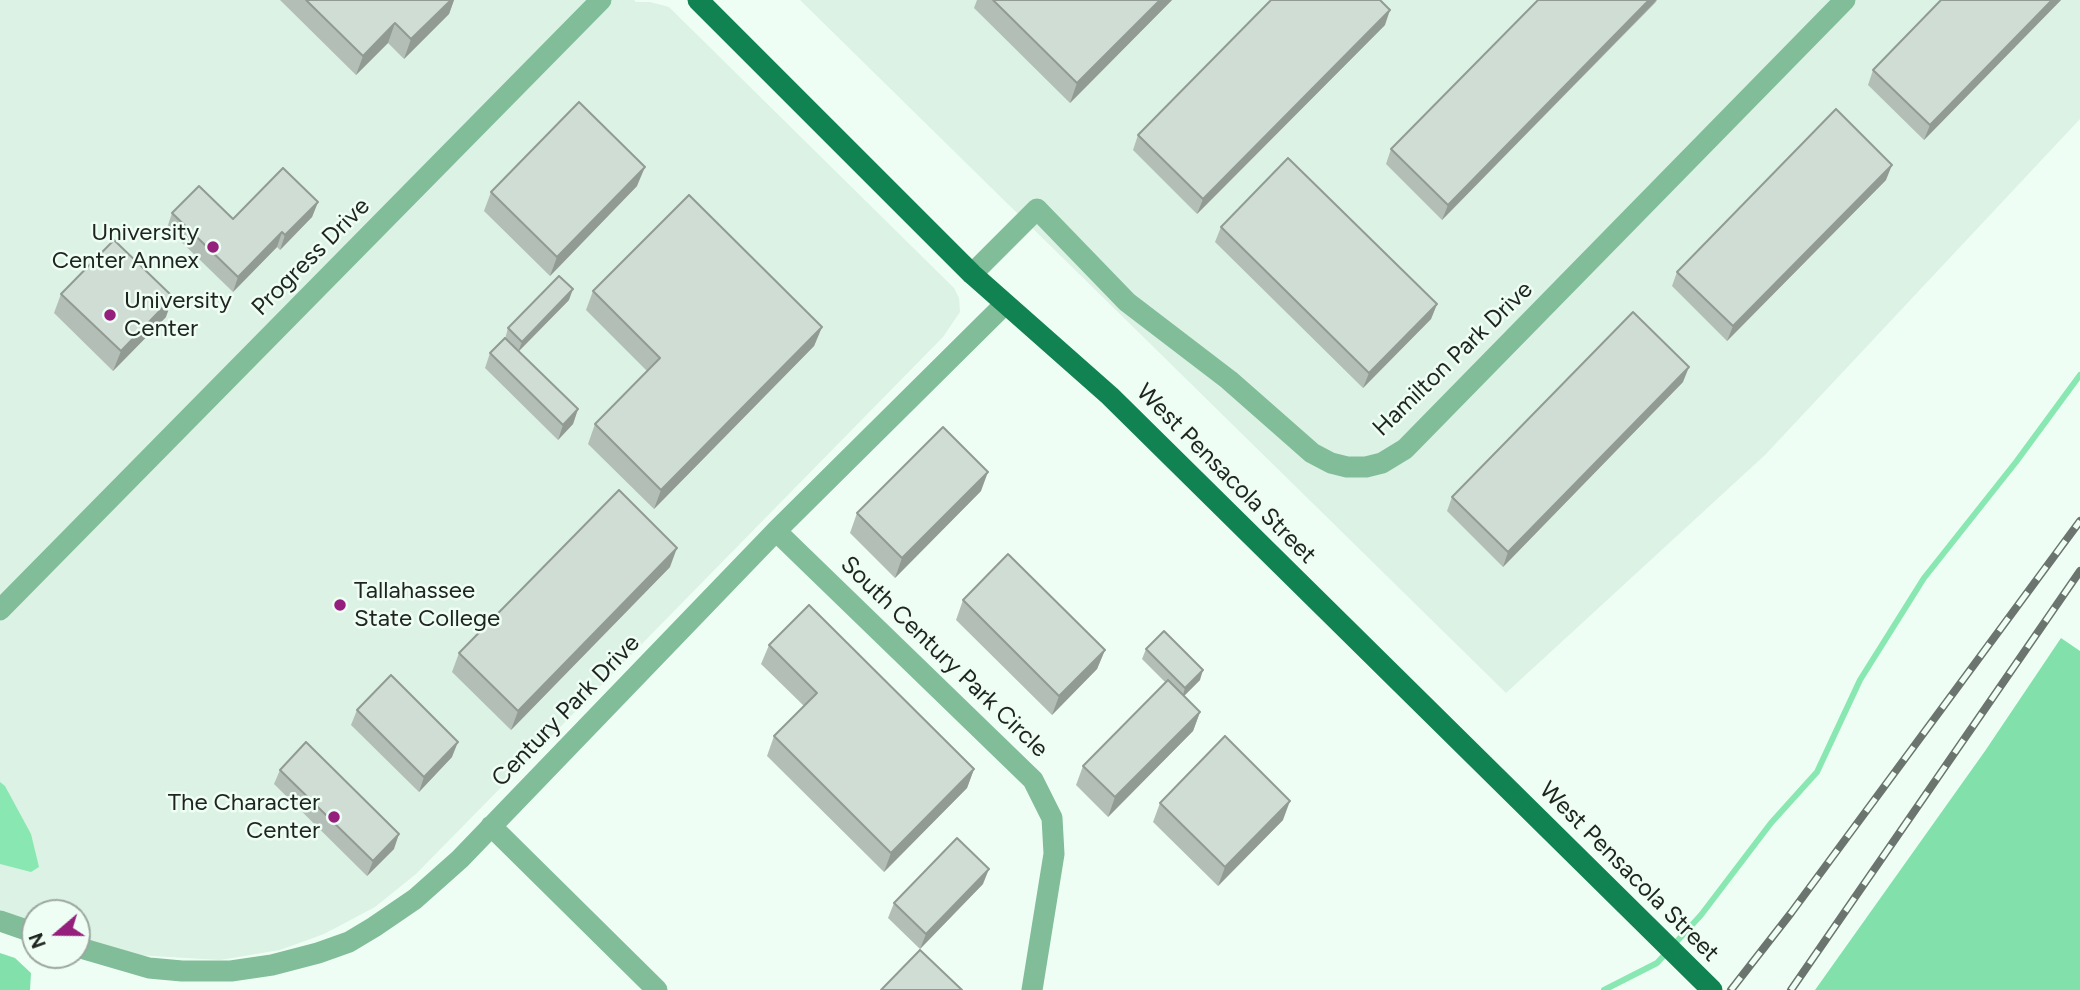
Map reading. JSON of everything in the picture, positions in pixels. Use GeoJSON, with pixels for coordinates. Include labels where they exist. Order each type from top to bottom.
{"type":"FeatureCollection","features":[{"type":"Feature","properties":{"kind":"main road","name":"West Pensacola Street"},"geometry":{"type":"LineString","coordinates":[[698,0],[972,274],[1110,396],[1712,990]]}},
{"type":"Feature","properties":{"kind":"street","name":"Progress Drive"},"geometry":{"type":"LineString","coordinates":[[0,610],[601,0]]}},
{"type":"Feature","properties":{"kind":"street","name":"Hamilton Park Drive"},"geometry":{"type":"LineString","coordinates":[[972,274],[1037,209],[1127,302],[1229,380],[1312,453],[1331,463],[1347,467],[1366,467],[1382,463],[1405,449],[1846,0]]}},
{"type":"Feature","properties":{"kind":"street","name":"Century Park Drive"},"geometry":{"type":"LineString","coordinates":[[91,951],[149,968],[182,971],[247,970],[318,953],[349,942],[415,899],[456,862],[776,531],[1005,304]]}},
{"type":"Feature","properties":{"kind":"street","name":"South Century Park Circle"},"geometry":{"type":"LineString","coordinates":[[776,531],[1033,780],[1049,808],[1054,854],[1032,990]]}},
{"type":"Feature","properties":{"kind":"street"},"geometry":{"type":"LineString","coordinates":[[491,826],[657,990]]}},
{"type":"Feature","properties":{"kind":"street"},"geometry":{"type":"LineString","coordinates":[[0,921],[21,928]]}},
{"type":"Feature","properties":{"kind":"shaded area","name":"Tallahassee State College"},"geometry":{"type":"Polygon","coordinates":[[[0,0],[634,0],[669,7],[954,288],[959,298],[960,312],[943,337],[416,874],[375,907],[324,934],[280,950],[220,960],[135,955],[91,941],[91,899],[21,899],[21,918],[0,911],[0,0]]]}},
{"type":"Feature","properties":{"kind":"shaded area"},"geometry":{"type":"Polygon","coordinates":[[[800,0],[2080,0],[2080,119],[1765,455],[1506,693],[800,0]]]}},
{"type":"Feature","properties":{"kind":"shaded area"},"geometry":{"type":"Polygon","coordinates":[[[2061,638],[2080,651],[2080,990],[1815,990],[1985,751],[2061,638]]]}},
{"type":"Feature","properties":{"kind":"shaded area"},"geometry":{"type":"Polygon","coordinates":[[[0,782],[5,786],[31,834],[39,867],[31,872],[0,864],[0,782]]]}},
{"type":"Feature","properties":{"kind":"shaded area"},"geometry":{"type":"Polygon","coordinates":[[[0,953],[15,958],[21,964],[21,969],[27,969],[31,973],[30,990],[0,990],[0,953]]]}},
{"type":"Feature","properties":{"kind":"building"},"geometry":{"type":"Polygon","coordinates":[[[306,0],[451,0],[411,39],[395,23],[363,56],[306,0]]]}},
{"type":"Feature","properties":{"kind":"building"},"geometry":{"type":"Polygon","coordinates":[[[993,0],[1160,0],[1077,83],[993,0]]]}},
{"type":"Feature","properties":{"kind":"building"},"geometry":{"type":"Polygon","coordinates":[[[1271,0],[1380,0],[1390,10],[1203,199],[1138,135],[1271,0]]]}},
{"type":"Feature","properties":{"kind":"building"},"geometry":{"type":"Polygon","coordinates":[[[1538,0],[1649,0],[1448,205],[1391,149],[1538,0]]]}},
{"type":"Feature","properties":{"kind":"building"},"geometry":{"type":"Polygon","coordinates":[[[1941,0],[2052,0],[1930,125],[1873,70],[1941,0]]]}},
{"type":"Feature","properties":{"kind":"building"},"geometry":{"type":"Polygon","coordinates":[[[579,102],[645,167],[557,257],[491,192],[579,102]]]}},
{"type":"Feature","properties":{"kind":"building"},"geometry":{"type":"Polygon","coordinates":[[[1836,109],[1892,165],[1733,326],[1677,272],[1836,109]]]}},
{"type":"Feature","properties":{"kind":"building"},"geometry":{"type":"Polygon","coordinates":[[[1288,158],[1437,304],[1369,373],[1221,227],[1288,158]]]}},
{"type":"Feature","properties":{"kind":"building"},"geometry":{"type":"Polygon","coordinates":[[[283,168],[318,202],[285,235],[282,232],[238,277],[172,213],[199,186],[233,219],[283,168]]]}},
{"type":"Feature","properties":{"kind":"building"},"geometry":{"type":"Polygon","coordinates":[[[689,195],[822,327],[661,490],[595,424],[660,358],[593,291],[689,195]]]}},
{"type":"Feature","properties":{"kind":"building","name":"University Center"},"geometry":{"type":"Polygon","coordinates":[[[114,240],[173,297],[121,351],[61,294],[114,240]]]}},
{"type":"Feature","properties":{"kind":"building"},"geometry":{"type":"Polygon","coordinates":[[[559,276],[573,289],[522,342],[508,328],[559,276]]]}},
{"type":"Feature","properties":{"kind":"building"},"geometry":{"type":"Polygon","coordinates":[[[1633,312],[1689,367],[1508,552],[1452,497],[1633,312]]]}},
{"type":"Feature","properties":{"kind":"building"},"geometry":{"type":"Polygon","coordinates":[[[505,338],[578,409],[563,425],[490,353],[505,338]]]}},
{"type":"Feature","properties":{"kind":"building"},"geometry":{"type":"Polygon","coordinates":[[[943,427],[988,472],[902,558],[857,513],[943,427]]]}},
{"type":"Feature","properties":{"kind":"building"},"geometry":{"type":"Polygon","coordinates":[[[619,490],[677,548],[518,711],[459,653],[619,490]]]}},
{"type":"Feature","properties":{"kind":"building"},"geometry":{"type":"Polygon","coordinates":[[[1008,554],[1105,650],[1059,696],[963,600],[1008,554]]]}},
{"type":"Feature","properties":{"kind":"building"},"geometry":{"type":"Polygon","coordinates":[[[809,605],[974,769],[891,853],[774,736],[817,693],[769,645],[809,605]]]}},
{"type":"Feature","properties":{"kind":"building"},"geometry":{"type":"Polygon","coordinates":[[[1164,631],[1203,670],[1185,688],[1146,649],[1164,631]]]}},
{"type":"Feature","properties":{"kind":"building"},"geometry":{"type":"Polygon","coordinates":[[[391,675],[458,742],[424,777],[357,710],[391,675]]]}},
{"type":"Feature","properties":{"kind":"building"},"geometry":{"type":"Polygon","coordinates":[[[1168,680],[1200,712],[1115,797],[1083,766],[1168,680]]]}},
{"type":"Feature","properties":{"kind":"building"},"geometry":{"type":"Polygon","coordinates":[[[1225,736],[1290,801],[1225,867],[1160,803],[1225,736]]]}},
{"type":"Feature","properties":{"kind":"building"},"geometry":{"type":"Polygon","coordinates":[[[306,742],[399,834],[373,861],[280,770],[306,742]]]}},
{"type":"Feature","properties":{"kind":"building"},"geometry":{"type":"Polygon","coordinates":[[[957,838],[989,869],[926,934],[894,903],[957,838]]]}},
{"type":"Feature","properties":{"kind":"building"},"geometry":{"type":"Polygon","coordinates":[[[920,950],[962,990],[881,990],[920,950]]]}},
{"type":"Feature","properties":{"kind":"waterway"},"geometry":{"type":"LineString","coordinates":[[1604,990],[1657,963],[1701,915],[1771,823],[1817,772],[1860,680],[1924,578],[2016,462],[2080,375]]}},
{"type":"Feature","properties":{"kind":"railway"},"geometry":{"type":"LineString","coordinates":[[1731,990],[1791,913],[2080,521]]}},
{"type":"Feature","properties":{"kind":"railway"},"geometry":{"type":"LineString","coordinates":[[1791,990],[2080,571]]}},
{"type":"Feature","properties":{"kind":"place","name":"University Center Annex"},"geometry":{"type":"Point","coordinates":[213,247]}},
{"type":"Feature","properties":{"kind":"place","name":"University Center"},"geometry":{"type":"Point","coordinates":[110,315]}},
{"type":"Feature","properties":{"kind":"place","name":"Tallahassee State College"},"geometry":{"type":"Point","coordinates":[340,605]}},
{"type":"Feature","properties":{"kind":"place","name":"The Character Center"},"geometry":{"type":"Point","coordinates":[334,817]}}]}
